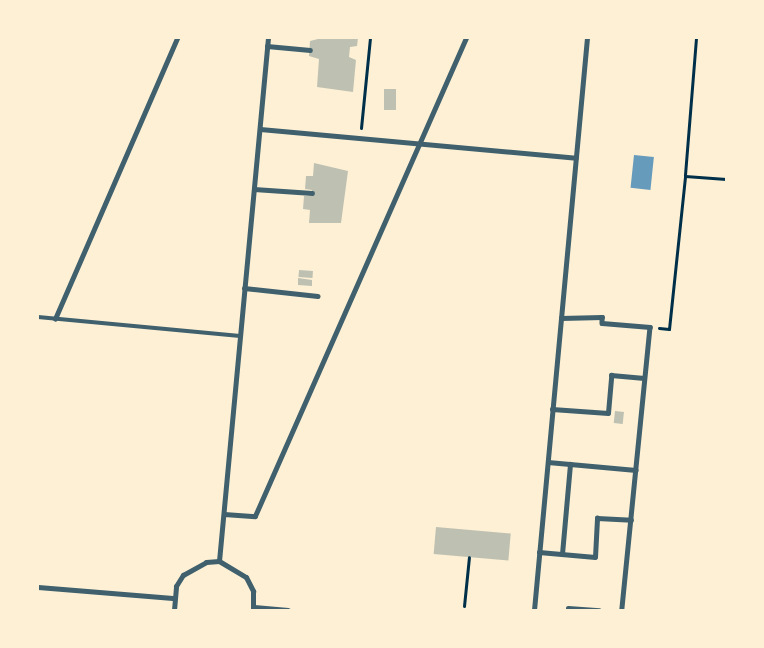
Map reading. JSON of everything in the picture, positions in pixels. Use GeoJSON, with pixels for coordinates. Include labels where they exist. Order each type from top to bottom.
{"type":"FeatureCollection","features":[{"type":"Feature","properties":{"kind":"street"},"geometry":{"type":"LineString","coordinates":[[55,319],[176,38]]}},
{"type":"Feature","properties":{"kind":"street"},"geometry":{"type":"LineString","coordinates":[[219,561],[268,38]]}},
{"type":"Feature","properties":{"kind":"street"},"geometry":{"type":"LineString","coordinates":[[224,514],[255,516],[466,38]]}},
{"type":"Feature","properties":{"kind":"street"},"geometry":{"type":"LineString","coordinates":[[534,610],[587,38]]}},
{"type":"Feature","properties":{"kind":"street"},"geometry":{"type":"LineString","coordinates":[[267,46],[310,50]]}},
{"type":"Feature","properties":{"kind":"street"},"geometry":{"type":"LineString","coordinates":[[260,129],[576,158]]}},
{"type":"Feature","properties":{"kind":"street"},"geometry":{"type":"LineString","coordinates":[[254,189],[312,193]]}},
{"type":"Feature","properties":{"kind":"street"},"geometry":{"type":"LineString","coordinates":[[244,288],[318,296]]}},
{"type":"Feature","properties":{"kind":"street"},"geometry":{"type":"LineString","coordinates":[[561,318],[602,317],[602,324],[650,327],[622,610]]}},
{"type":"Feature","properties":{"kind":"street"},"geometry":{"type":"LineString","coordinates":[[552,409],[608,413],[611,375],[644,378]]}},
{"type":"Feature","properties":{"kind":"street"},"geometry":{"type":"LineString","coordinates":[[548,462],[636,470]]}},
{"type":"Feature","properties":{"kind":"street"},"geometry":{"type":"LineString","coordinates":[[562,554],[570,464]]}},
{"type":"Feature","properties":{"kind":"street"},"geometry":{"type":"LineString","coordinates":[[539,552],[595,557],[597,518],[631,520]]}},
{"type":"Feature","properties":{"kind":"street"},"geometry":{"type":"LineString","coordinates":[[174,610],[173,598],[176,586],[194,566],[219,561],[246,577],[253,609],[288,610]]}},
{"type":"Feature","properties":{"kind":"street"},"geometry":{"type":"LineString","coordinates":[[38,587],[173,598]]}},
{"type":"Feature","properties":{"kind":"street"},"geometry":{"type":"LineString","coordinates":[[568,608],[599,610]]}},
{"type":"Feature","properties":{"kind":"lane"},"geometry":{"type":"LineString","coordinates":[[38,317],[240,336]]}},
{"type":"Feature","properties":{"kind":"path"},"geometry":{"type":"LineString","coordinates":[[360,138],[370,38]]}},
{"type":"Feature","properties":{"kind":"path"},"geometry":{"type":"LineString","coordinates":[[650,327],[669,329],[696,38]]}},
{"type":"Feature","properties":{"kind":"path"},"geometry":{"type":"LineString","coordinates":[[684,176],[726,179]]}},
{"type":"Feature","properties":{"kind":"path"},"geometry":{"type":"LineString","coordinates":[[464,606],[469,557]]}},
{"type":"Feature","properties":{"kind":"water"},"geometry":{"type":"Polygon","coordinates":[[[634,155],[654,157],[650,190],[631,188],[634,155]]]}},
{"type":"Feature","properties":{"kind":"building"},"geometry":{"type":"Polygon","coordinates":[[[322,38],[358,38],[357,46],[350,47],[349,57],[356,60],[353,92],[317,87],[319,59],[309,56],[310,41],[322,38]]]}},
{"type":"Feature","properties":{"kind":"building"},"geometry":{"type":"Polygon","coordinates":[[[384,89],[396,89],[396,110],[384,110],[384,89]]]}},
{"type":"Feature","properties":{"kind":"building"},"geometry":{"type":"Polygon","coordinates":[[[314,163],[348,171],[341,223],[309,223],[310,210],[303,209],[304,196],[312,196],[312,190],[305,189],[306,176],[313,176],[314,163]]]}},
{"type":"Feature","properties":{"kind":"building"},"geometry":{"type":"Polygon","coordinates":[[[299,270],[313,271],[312,278],[299,277],[299,270]]]}},
{"type":"Feature","properties":{"kind":"building"},"geometry":{"type":"Polygon","coordinates":[[[298,278],[312,280],[312,286],[298,285],[298,278]]]}},
{"type":"Feature","properties":{"kind":"building"},"geometry":{"type":"Polygon","coordinates":[[[615,411],[624,412],[623,424],[614,423],[615,411]]]}},
{"type":"Feature","properties":{"kind":"building"},"geometry":{"type":"Polygon","coordinates":[[[436,527],[511,534],[508,560],[434,554],[436,527]]]}}]}
